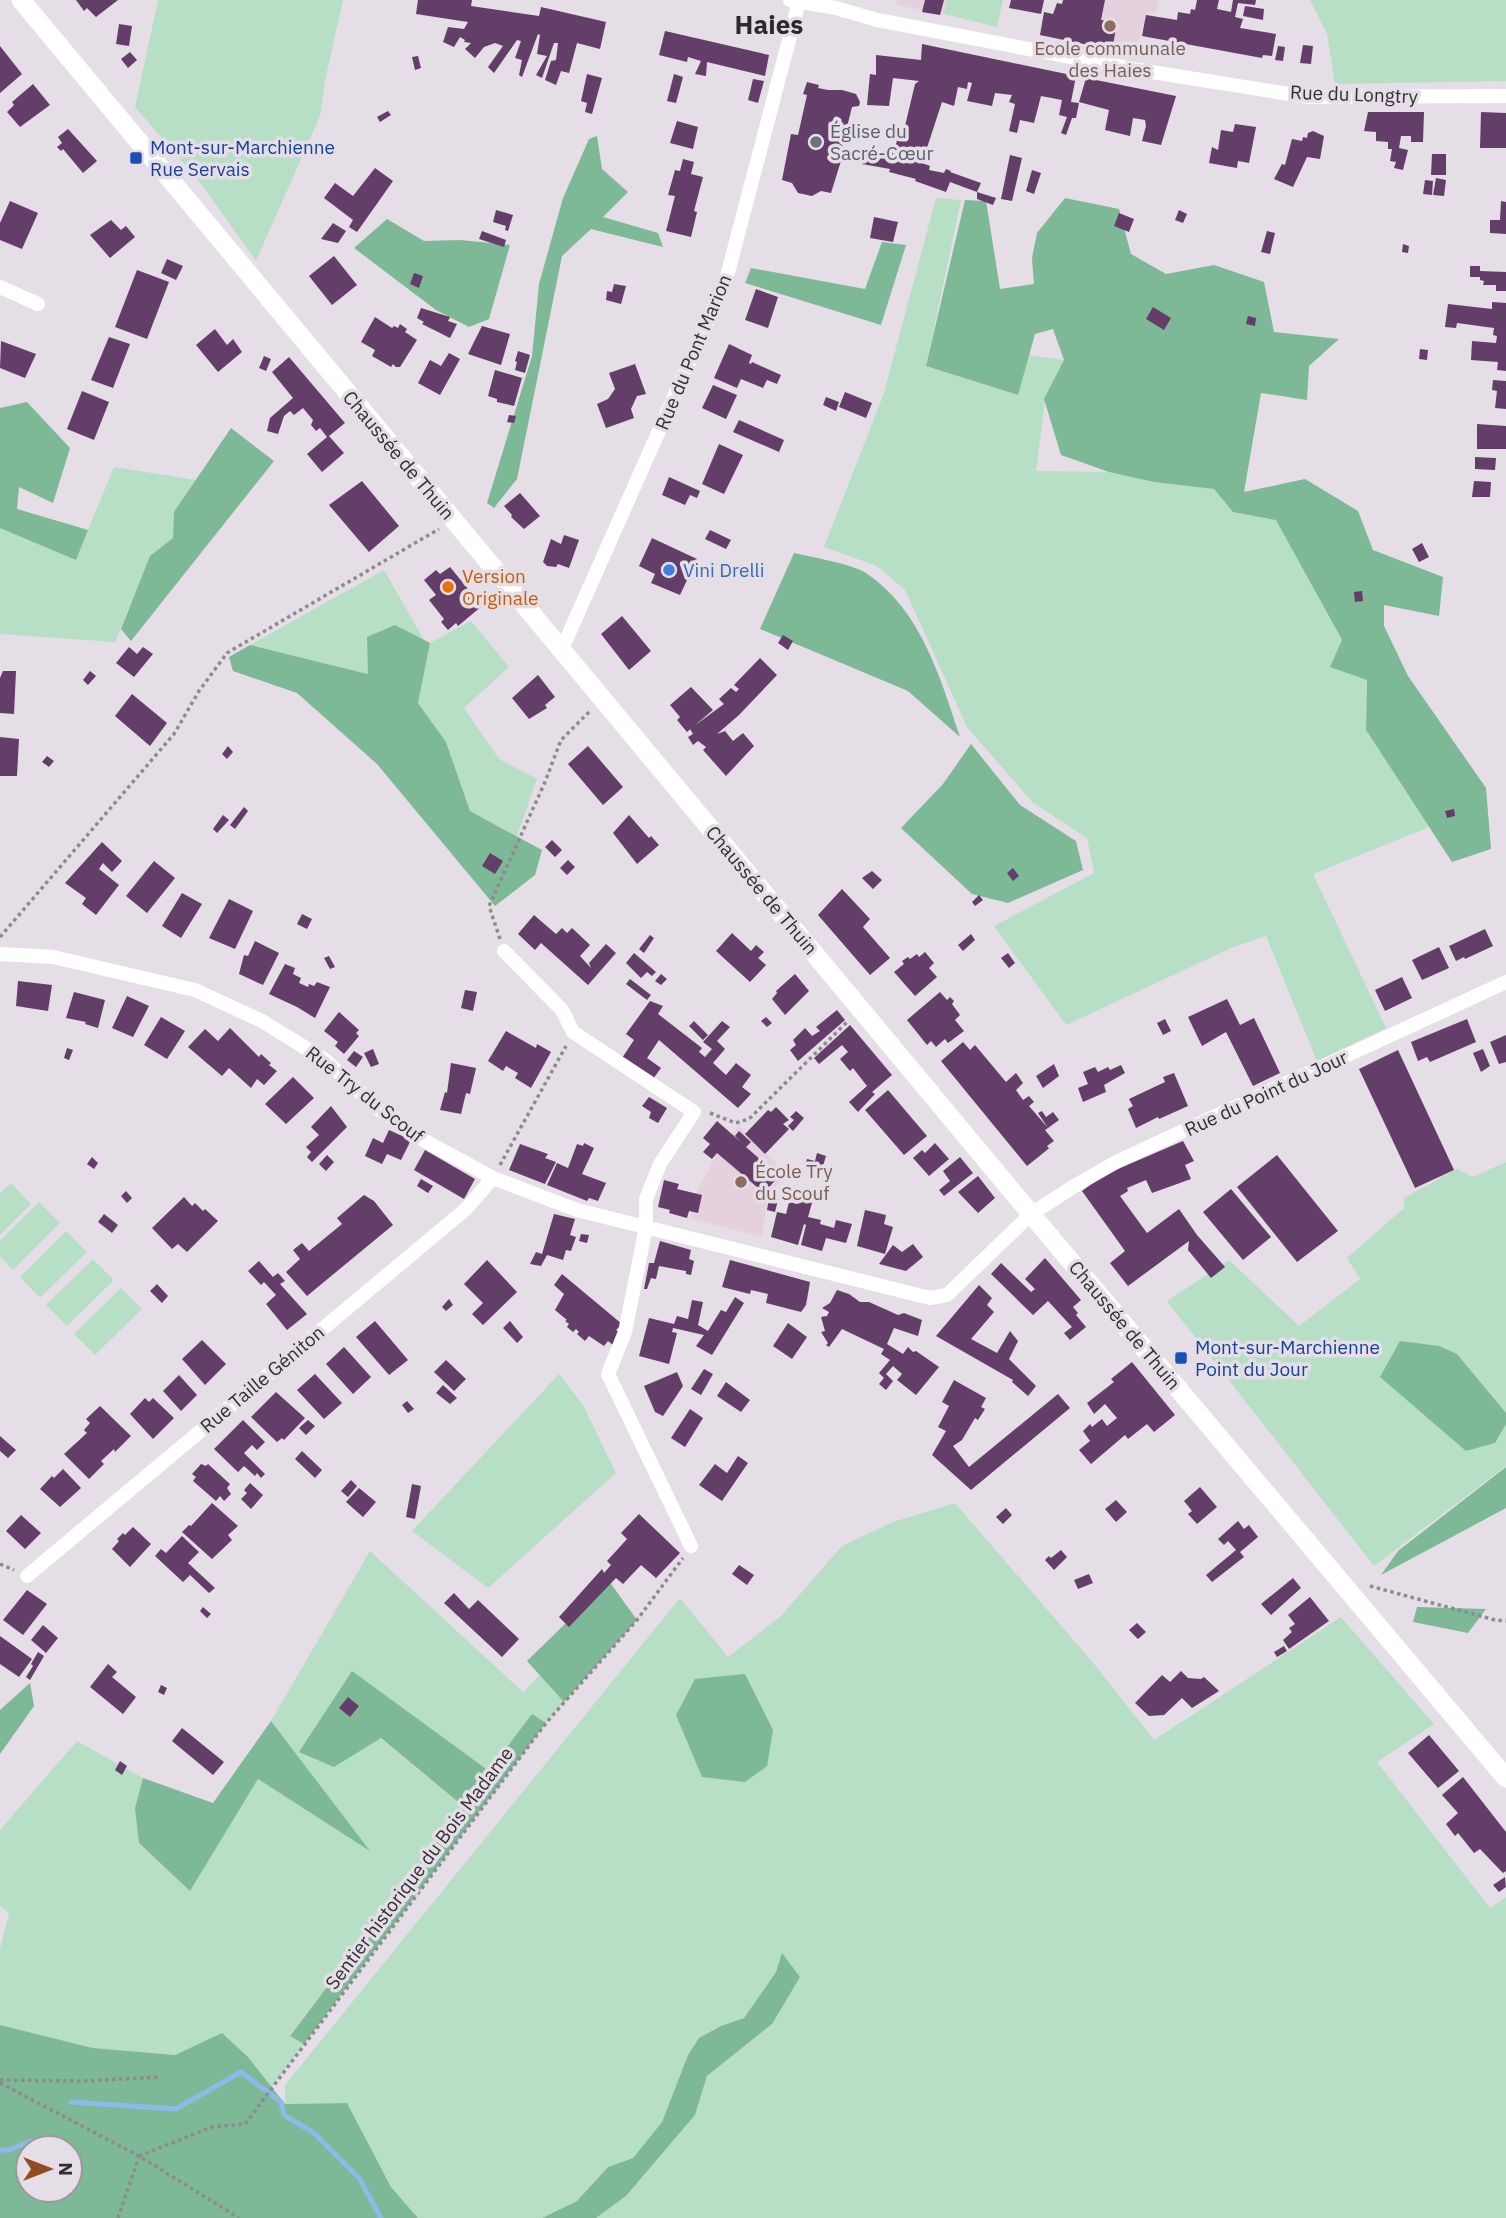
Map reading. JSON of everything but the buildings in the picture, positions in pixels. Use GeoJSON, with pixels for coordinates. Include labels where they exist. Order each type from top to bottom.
{"type":"FeatureCollection","features":[{"type":"Feature","properties":{"kind":"main road","name":"Chaussée de Thuin"},"geometry":{"type":"LineString","coordinates":[[21,0],[1031,1214],[1506,1778]]}},
{"type":"Feature","properties":{"kind":"street","name":"Rue du Longtry"},"geometry":{"type":"LineString","coordinates":[[794,1],[836,8],[877,20],[1133,69],[1308,97],[1506,96]]}},
{"type":"Feature","properties":{"kind":"street","name":"Rue du Pont Marion"},"geometry":{"type":"LineString","coordinates":[[562,649],[726,280],[794,1]]}},
{"type":"Feature","properties":{"kind":"street"},"geometry":{"type":"LineString","coordinates":[[0,287],[37,304]]}},
{"type":"Feature","properties":{"kind":"street"},"geometry":{"type":"LineString","coordinates":[[504,951],[562,1010],[573,1032],[694,1112],[660,1164],[646,1199],[646,1227],[625,1332],[608,1374],[691,1546]]}},
{"type":"Feature","properties":{"kind":"street","name":"Rue Try du Scouf"},"geometry":{"type":"LineString","coordinates":[[0,954],[53,957],[195,990],[262,1021],[325,1060],[377,1108],[425,1142],[493,1178],[577,1210],[930,1298],[947,1295],[1031,1214]]}},
{"type":"Feature","properties":{"kind":"street","name":"Rue du Point du Jour"},"geometry":{"type":"LineString","coordinates":[[1031,1214],[1118,1161],[1506,982]]}},
{"type":"Feature","properties":{"kind":"street","name":"Rue Taille Géniton"},"geometry":{"type":"LineString","coordinates":[[27,1576],[466,1209],[493,1178]]}},
{"type":"Feature","properties":{"kind":"path"},"geometry":{"type":"LineString","coordinates":[[0,937],[174,734],[226,653],[453,521]]}},
{"type":"Feature","properties":{"kind":"path"},"geometry":{"type":"LineString","coordinates":[[504,951],[489,906],[561,740],[603,699]]}},
{"type":"Feature","properties":{"kind":"path"},"geometry":{"type":"LineString","coordinates":[[694,1112],[709,1112],[736,1123],[743,1122],[860,1008]]}},
{"type":"Feature","properties":{"kind":"path"},"geometry":{"type":"LineString","coordinates":[[493,1178],[573,1032]]}},
{"type":"Feature","properties":{"kind":"path","name":"Sentier historique du Bois Madame"},"geometry":{"type":"LineString","coordinates":[[139,2156],[212,2127],[245,2123],[546,1723],[637,1620],[691,1546]]}},
{"type":"Feature","properties":{"kind":"path"},"geometry":{"type":"LineString","coordinates":[[1337,1577],[1506,1621]]}},
{"type":"Feature","properties":{"kind":"path"},"geometry":{"type":"LineString","coordinates":[[0,2082],[160,2077]]}},
{"type":"Feature","properties":{"kind":"path"},"geometry":{"type":"LineString","coordinates":[[0,2082],[139,2156],[239,2218]]}},
{"type":"Feature","properties":{"kind":"path"},"geometry":{"type":"LineString","coordinates":[[118,2218],[139,2156]]}},
{"type":"Feature","properties":{"kind":"shaded area"},"geometry":{"type":"Polygon","coordinates":[[[897,0],[948,0],[944,14],[896,5],[897,0]]]}},
{"type":"Feature","properties":{"kind":"shaded area","name":"Ecole communale des Haies"},"geometry":{"type":"Polygon","coordinates":[[[1081,0],[1159,0],[1156,13],[1147,12],[1136,52],[1074,39],[1081,0]]]}},
{"type":"Feature","properties":{"kind":"shaded area","name":"École Try du Scouf"},"geometry":{"type":"Polygon","coordinates":[[[739,1126],[787,1174],[768,1195],[762,1237],[690,1218],[698,1190],[718,1152],[739,1126]]]}},
{"type":"Feature","properties":{"kind":"green space"},"geometry":{"type":"Polygon","coordinates":[[[158,0],[343,0],[320,116],[256,261],[199,181],[135,107],[158,0]]]}},
{"type":"Feature","properties":{"kind":"green space"},"geometry":{"type":"Polygon","coordinates":[[[948,0],[1003,0],[997,27],[944,14],[948,0]]]}},
{"type":"Feature","properties":{"kind":"green space"},"geometry":{"type":"Polygon","coordinates":[[[1310,0],[1506,0],[1506,81],[1335,84],[1327,34],[1310,0]]]}},
{"type":"Feature","properties":{"kind":"green space"},"geometry":{"type":"Polygon","coordinates":[[[597,136],[602,169],[628,192],[603,217],[658,233],[663,247],[591,229],[562,256],[517,479],[494,508],[487,503],[532,356],[539,284],[563,198],[589,139],[597,136]]]}},
{"type":"Feature","properties":{"kind":"green space"},"geometry":{"type":"Polygon","coordinates":[[[936,198],[961,200],[926,366],[1017,395],[1029,355],[1064,360],[1045,402],[1036,471],[1109,472],[1154,482],[1214,489],[1233,512],[1276,519],[1342,641],[1367,679],[1366,730],[1429,827],[1313,874],[1386,1028],[1317,1061],[1266,936],[1231,948],[1066,1025],[994,926],[1094,873],[1087,838],[1032,802],[967,727],[905,590],[877,566],[824,547],[884,393],[936,198]]]}},
{"type":"Feature","properties":{"kind":"green space"},"geometry":{"type":"Polygon","coordinates":[[[1065,198],[1119,209],[1131,254],[1166,274],[1214,265],[1264,282],[1274,332],[1339,339],[1309,366],[1307,400],[1261,393],[1244,492],[1305,479],[1358,511],[1373,550],[1443,577],[1439,616],[1384,605],[1384,626],[1408,676],[1486,788],[1491,849],[1452,862],[1366,730],[1367,680],[1330,667],[1342,640],[1276,520],[1233,512],[1214,489],[1154,482],[1109,472],[1061,455],[1044,399],[1064,360],[1053,329],[1035,334],[1018,395],[926,366],[965,200],[986,201],[1000,289],[1034,284],[1032,258],[1037,233],[1065,198]]]}},
{"type":"Feature","properties":{"kind":"green space"},"geometry":{"type":"Polygon","coordinates":[[[387,219],[424,241],[460,240],[510,245],[489,319],[469,327],[436,310],[354,248],[387,219]]]}},
{"type":"Feature","properties":{"kind":"green space"},"geometry":{"type":"Polygon","coordinates":[[[882,242],[906,245],[881,325],[745,283],[751,268],[865,289],[882,242]]]}},
{"type":"Feature","properties":{"kind":"green space"},"geometry":{"type":"Polygon","coordinates":[[[27,402],[70,448],[53,503],[19,487],[17,509],[88,530],[76,560],[0,528],[0,408],[27,402]]]}},
{"type":"Feature","properties":{"kind":"green space"},"geometry":{"type":"Polygon","coordinates":[[[231,428],[274,461],[131,641],[121,629],[150,556],[173,538],[174,512],[231,428]]]}},
{"type":"Feature","properties":{"kind":"green space"},"geometry":{"type":"Polygon","coordinates":[[[114,467],[196,480],[175,512],[173,538],[150,557],[115,642],[0,634],[0,528],[76,559],[114,467]]]}},
{"type":"Feature","properties":{"kind":"green space"},"geometry":{"type":"Polygon","coordinates":[[[794,553],[860,570],[885,588],[915,625],[926,646],[960,737],[908,691],[760,629],[794,553]]]}},
{"type":"Feature","properties":{"kind":"green space"},"geometry":{"type":"Polygon","coordinates":[[[384,570],[424,640],[395,625],[369,674],[250,645],[384,570]]]}},
{"type":"Feature","properties":{"kind":"green space"},"geometry":{"type":"Polygon","coordinates":[[[471,621],[509,667],[464,708],[499,759],[537,779],[517,836],[470,811],[446,742],[418,703],[430,643],[471,621]]]}},
{"type":"Feature","properties":{"kind":"green space"},"geometry":{"type":"Polygon","coordinates":[[[395,625],[430,643],[418,703],[446,742],[470,811],[542,850],[535,875],[495,906],[377,764],[297,693],[233,671],[229,657],[250,645],[368,674],[367,637],[395,625]]]}},
{"type":"Feature","properties":{"kind":"green space"},"geometry":{"type":"Polygon","coordinates":[[[971,744],[1020,805],[1076,841],[1083,870],[1008,903],[972,894],[901,828],[943,784],[971,744]]]}},
{"type":"Feature","properties":{"kind":"green space"},"geometry":{"type":"Polygon","coordinates":[[[1506,1162],[1506,1466],[1374,1566],[1167,1301],[1229,1260],[1299,1326],[1360,1279],[1347,1258],[1404,1208],[1404,1198],[1457,1169],[1473,1177],[1506,1162]]]}},
{"type":"Feature","properties":{"kind":"green space"},"geometry":{"type":"Polygon","coordinates":[[[11,1183],[31,1204],[0,1235],[0,1193],[11,1183]]]}},
{"type":"Feature","properties":{"kind":"green space"},"geometry":{"type":"Polygon","coordinates":[[[39,1202],[60,1223],[13,1270],[0,1256],[0,1241],[39,1202]]]}},
{"type":"Feature","properties":{"kind":"green space"},"geometry":{"type":"Polygon","coordinates":[[[66,1231],[87,1252],[40,1298],[20,1277],[66,1231]]]}},
{"type":"Feature","properties":{"kind":"green space"},"geometry":{"type":"Polygon","coordinates":[[[93,1259],[114,1280],[67,1326],[46,1305],[93,1259]]]}},
{"type":"Feature","properties":{"kind":"green space"},"geometry":{"type":"Polygon","coordinates":[[[121,1288],[142,1309],[95,1355],[74,1334],[121,1288]]]}},
{"type":"Feature","properties":{"kind":"green space"},"geometry":{"type":"Polygon","coordinates":[[[1400,1341],[1439,1346],[1457,1354],[1506,1413],[1506,1424],[1495,1443],[1466,1451],[1380,1377],[1400,1341]]]}},
{"type":"Feature","properties":{"kind":"green space"},"geometry":{"type":"Polygon","coordinates":[[[559,1374],[583,1405],[616,1473],[488,1588],[412,1531],[559,1374]]]}},
{"type":"Feature","properties":{"kind":"green space"},"geometry":{"type":"Polygon","coordinates":[[[1506,1467],[1506,1508],[1381,1575],[1398,1551],[1506,1467]]]}},
{"type":"Feature","properties":{"kind":"green space"},"geometry":{"type":"Polygon","coordinates":[[[955,1503],[1095,1665],[1154,1740],[1341,1617],[1434,1724],[1377,1762],[1490,1908],[1506,1897],[1506,2218],[596,2218],[626,2196],[695,2115],[707,2076],[772,2024],[782,1953],[776,1972],[744,2018],[721,2026],[688,2055],[662,2122],[633,2158],[608,2167],[577,2201],[542,2218],[418,2218],[391,2187],[347,2103],[285,2104],[285,2085],[680,1598],[728,1657],[781,1616],[842,1546],[893,1522],[955,1503]]]}},
{"type":"Feature","properties":{"kind":"green space"},"geometry":{"type":"Polygon","coordinates":[[[370,1551],[523,1692],[540,1675],[564,1702],[546,1723],[532,1715],[489,1771],[352,1672],[334,1767],[380,1738],[463,1806],[290,2035],[304,2044],[272,2087],[248,2057],[222,2034],[175,2055],[93,2048],[0,2025],[0,1949],[9,1913],[0,1906],[0,1830],[77,1741],[143,1778],[135,1808],[190,1891],[258,1779],[368,1849],[271,1721],[370,1551]]]}},
{"type":"Feature","properties":{"kind":"green space"},"geometry":{"type":"Polygon","coordinates":[[[609,1581],[637,1620],[564,1702],[527,1661],[609,1581]]]}},
{"type":"Feature","properties":{"kind":"green space"},"geometry":{"type":"Polygon","coordinates":[[[1417,1607],[1486,1609],[1468,1633],[1413,1622],[1417,1607]]]}},
{"type":"Feature","properties":{"kind":"green space"},"geometry":{"type":"Polygon","coordinates":[[[352,1671],[489,1771],[532,1714],[546,1723],[304,2044],[290,2036],[463,1806],[381,1738],[334,1767],[299,1752],[352,1671]]]}},
{"type":"Feature","properties":{"kind":"green space"},"geometry":{"type":"Polygon","coordinates":[[[745,1674],[773,1730],[767,1766],[745,1782],[702,1777],[676,1715],[695,1679],[745,1674]]]}},
{"type":"Feature","properties":{"kind":"green space"},"geometry":{"type":"Polygon","coordinates":[[[30,1683],[34,1706],[0,1754],[0,1710],[30,1683]]]}},
{"type":"Feature","properties":{"kind":"green space"},"geometry":{"type":"Polygon","coordinates":[[[271,1721],[370,1851],[258,1779],[190,1891],[139,1843],[135,1808],[143,1778],[213,1803],[271,1721]]]}},
{"type":"Feature","properties":{"kind":"green space"},"geometry":{"type":"Polygon","coordinates":[[[782,1953],[800,1977],[772,2024],[707,2076],[695,2115],[626,2196],[596,2218],[542,2218],[577,2201],[608,2167],[633,2158],[662,2122],[688,2055],[699,2038],[744,2018],[776,1972],[782,1953]]]}},
{"type":"Feature","properties":{"kind":"green space"},"geometry":{"type":"Polygon","coordinates":[[[0,2025],[93,2048],[175,2055],[222,2033],[248,2057],[285,2104],[347,2103],[391,2187],[418,2218],[0,2218],[0,2025]]]}},
{"type":"Feature","properties":{"kind":"waterway"},"geometry":{"type":"LineString","coordinates":[[71,2102],[176,2109],[241,2072],[281,2102],[284,2115],[314,2133],[359,2178],[381,2218]]}},
{"type":"Feature","properties":{"kind":"waterway"},"geometry":{"type":"LineString","coordinates":[[0,2150],[14,2148]]}},
{"type":"Feature","properties":{"kind":"place","name":"Ecole communale des Haies"},"geometry":{"type":"Point","coordinates":[1110,26]}},
{"type":"Feature","properties":{"kind":"place","name":"Église du Sacré-Cœur"},"geometry":{"type":"Point","coordinates":[816,142]}},
{"type":"Feature","properties":{"kind":"place","name":"Mont-sur-Marchienne Rue Servais"},"geometry":{"type":"Point","coordinates":[136,158]}},
{"type":"Feature","properties":{"kind":"place","name":"Vini Drelli"},"geometry":{"type":"Point","coordinates":[669,570]}},
{"type":"Feature","properties":{"kind":"place","name":"Version Originale"},"geometry":{"type":"Point","coordinates":[448,587]}},
{"type":"Feature","properties":{"kind":"place","name":"École Try du Scouf"},"geometry":{"type":"Point","coordinates":[741,1182]}},
{"type":"Feature","properties":{"kind":"place","name":"Mont-sur-Marchienne Point du Jour"},"geometry":{"type":"Point","coordinates":[1181,1358]}},
{"type":"Feature","properties":{"kind":"district","name":"Haies"},"geometry":{"type":"Point","coordinates":[769,24]}}]}
